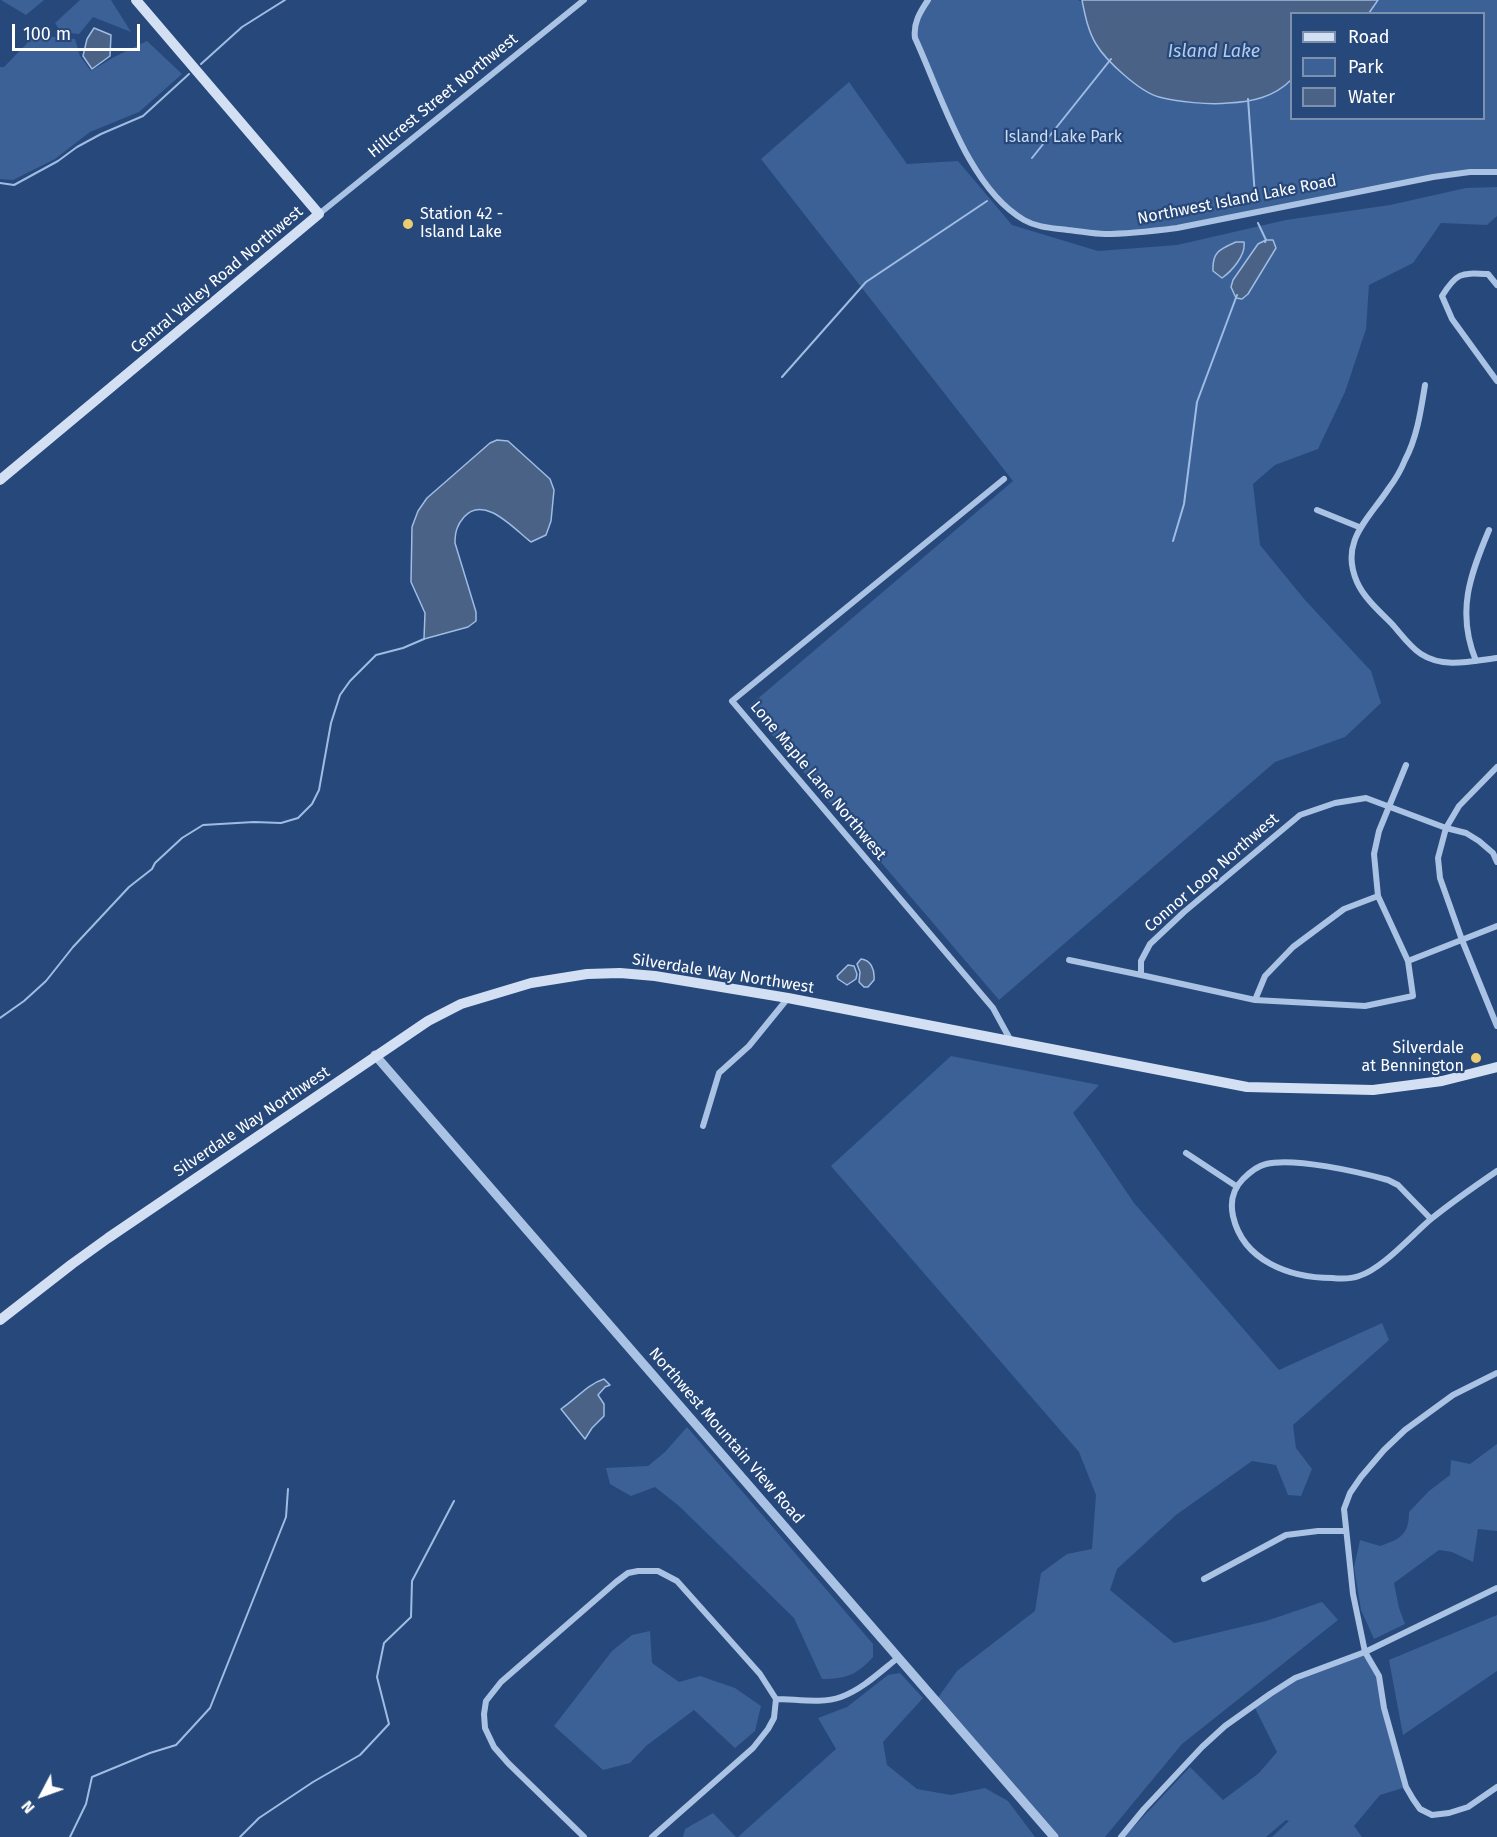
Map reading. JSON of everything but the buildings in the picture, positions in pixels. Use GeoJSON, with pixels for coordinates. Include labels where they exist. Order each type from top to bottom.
{"type":"FeatureCollection","features":[{"type":"Feature","properties":{"kind":"main road","name":"Central Valley Road Northwest"},"geometry":{"type":"LineString","coordinates":[[0,480],[319,214],[136,0]]}},
{"type":"Feature","properties":{"kind":"main road","name":"Silverdale Way Northwest"},"geometry":{"type":"LineString","coordinates":[[0,1320],[72,1264],[428,1021],[461,1004],[505,989],[560,977],[604,973],[637,974],[788,998],[1229,1084],[1265,1088],[1373,1090],[1442,1081],[1497,1067]]}},
{"type":"Feature","properties":{"kind":"street","name":"Hillcrest Street Northwest"},"geometry":{"type":"LineString","coordinates":[[319,214],[584,0]]}},
{"type":"Feature","properties":{"kind":"street","name":"Northwest Island Lake Road"},"geometry":{"type":"LineString","coordinates":[[928,0],[916,22],[915,38],[963,147],[1000,202],[1024,220],[1043,227],[1104,234],[1152,231],[1433,177],[1470,172],[1497,172]]}},
{"type":"Feature","properties":{"kind":"street"},"geometry":{"type":"LineString","coordinates":[[1497,285],[1488,274],[1465,274],[1456,276],[1442,296],[1452,319],[1497,381]]}},
{"type":"Feature","properties":{"kind":"street"},"geometry":{"type":"LineString","coordinates":[[1425,385],[1419,420],[1407,458],[1390,488],[1359,527],[1353,542],[1353,567],[1357,583],[1374,605],[1420,654],[1449,664],[1497,658]]}},
{"type":"Feature","properties":{"kind":"street","name":"Lone Maple Lane Northwest"},"geometry":{"type":"LineString","coordinates":[[1004,479],[732,701],[993,1008],[1011,1042]]}},
{"type":"Feature","properties":{"kind":"street"},"geometry":{"type":"LineString","coordinates":[[1317,510],[1359,527]]}},
{"type":"Feature","properties":{"kind":"street"},"geometry":{"type":"LineString","coordinates":[[1476,661],[1465,625],[1465,606],[1473,572],[1490,530]]}},
{"type":"Feature","properties":{"kind":"street"},"geometry":{"type":"LineString","coordinates":[[1069,960],[1255,1000],[1365,1006],[1413,996],[1408,961],[1378,896],[1374,854],[1379,831],[1406,765]]}},
{"type":"Feature","properties":{"kind":"street"},"geometry":{"type":"LineString","coordinates":[[1497,766],[1459,806],[1446,828],[1438,858],[1440,878],[1497,1026]]}},
{"type":"Feature","properties":{"kind":"street","name":"Connor Loop Northwest"},"geometry":{"type":"LineString","coordinates":[[1141,975],[1141,962],[1150,944],[1184,912],[1300,815],[1335,803],[1366,798],[1446,828],[1466,833],[1493,853],[1497,862]]}},
{"type":"Feature","properties":{"kind":"street"},"geometry":{"type":"LineString","coordinates":[[1255,1000],[1265,976],[1293,947],[1344,909],[1378,896]]}},
{"type":"Feature","properties":{"kind":"street"},"geometry":{"type":"LineString","coordinates":[[1408,961],[1497,926]]}},
{"type":"Feature","properties":{"kind":"street"},"geometry":{"type":"LineString","coordinates":[[703,1126],[719,1073],[749,1046],[788,998]]}},
{"type":"Feature","properties":{"kind":"street","name":"Northwest Mountain View Road"},"geometry":{"type":"LineString","coordinates":[[375,1055],[1054,1837]]}},
{"type":"Feature","properties":{"kind":"street"},"geometry":{"type":"LineString","coordinates":[[1186,1153],[1236,1186]]}},
{"type":"Feature","properties":{"kind":"street"},"geometry":{"type":"LineString","coordinates":[[1431,1219],[1398,1185],[1388,1180],[1294,1163],[1267,1164],[1250,1172],[1236,1186],[1231,1207],[1235,1226],[1243,1242],[1279,1269],[1295,1275],[1315,1278],[1347,1278],[1364,1274],[1384,1260],[1431,1219],[1497,1171]]}},
{"type":"Feature","properties":{"kind":"street"},"geometry":{"type":"LineString","coordinates":[[1497,1373],[1432,1408],[1384,1450],[1350,1493],[1344,1509],[1353,1594],[1365,1652],[1379,1676],[1384,1708],[1407,1786],[1420,1809],[1432,1815],[1468,1807],[1497,1787]]}},
{"type":"Feature","properties":{"kind":"street"},"geometry":{"type":"LineString","coordinates":[[1204,1579],[1286,1535],[1318,1531],[1346,1531]]}},
{"type":"Feature","properties":{"kind":"street"},"geometry":{"type":"LineString","coordinates":[[584,1837],[494,1747],[485,1728],[486,1701],[501,1682],[628,1573],[658,1571],[677,1581],[760,1674],[776,1699],[771,1724],[753,1748],[652,1837]]}},
{"type":"Feature","properties":{"kind":"street"},"geometry":{"type":"LineString","coordinates":[[1121,1837],[1151,1802],[1225,1726],[1295,1678],[1365,1652],[1497,1588]]}},
{"type":"Feature","properties":{"kind":"street"},"geometry":{"type":"LineString","coordinates":[[776,1699],[840,1697],[860,1687],[899,1657]]}},
{"type":"Feature","properties":{"kind":"green space"},"geometry":{"type":"Polygon","coordinates":[[[1,0],[44,0],[26,15],[1,0]]]}},
{"type":"Feature","properties":{"kind":"green space"},"geometry":{"type":"Polygon","coordinates":[[[80,0],[111,0],[131,32],[93,17],[79,34],[61,32],[55,23],[80,0]]]}},
{"type":"Feature","properties":{"kind":"green space","name":"Island Lake Park"},"geometry":{"type":"Polygon","coordinates":[[[928,0],[1078,0],[1082,2],[1090,29],[1100,49],[1116,65],[1160,98],[1214,104],[1246,101],[1262,98],[1277,91],[1290,81],[1290,120],[1485,120],[1485,12],[1370,12],[1378,0],[1497,0],[1497,172],[1470,172],[1136,233],[1069,230],[1024,220],[1000,202],[963,147],[915,38],[916,22],[928,0]]]}},
{"type":"Feature","properties":{"kind":"green space"},"geometry":{"type":"Polygon","coordinates":[[[35,35],[75,39],[80,56],[91,71],[147,41],[182,74],[139,112],[90,132],[55,159],[13,180],[0,179],[0,67],[4,67],[35,35]]]}},
{"type":"Feature","properties":{"kind":"green space"},"geometry":{"type":"Polygon","coordinates":[[[849,82],[907,164],[958,161],[1012,225],[1098,251],[1177,245],[1286,220],[1390,205],[1466,188],[1497,187],[1497,216],[1487,225],[1441,223],[1413,263],[1369,285],[1366,329],[1345,392],[1318,449],[1275,465],[1253,484],[1260,545],[1305,600],[1371,671],[1381,703],[1345,737],[1275,762],[999,1000],[748,707],[1013,481],[761,159],[849,82]]]}},
{"type":"Feature","properties":{"kind":"green space"},"geometry":{"type":"Polygon","coordinates":[[[951,1056],[1099,1085],[1073,1113],[1134,1203],[1279,1370],[1382,1323],[1389,1340],[1293,1425],[1296,1448],[1312,1469],[1301,1496],[1288,1495],[1276,1465],[1252,1461],[1176,1515],[1117,1569],[1110,1590],[1174,1643],[1266,1621],[1322,1602],[1338,1620],[1182,1744],[1105,1837],[1054,1837],[937,1699],[957,1671],[1035,1611],[1041,1573],[1067,1554],[1092,1549],[1096,1495],[1079,1452],[831,1166],[951,1056]]]}},
{"type":"Feature","properties":{"kind":"green space"},"geometry":{"type":"Polygon","coordinates":[[[687,1427],[873,1644],[873,1657],[862,1668],[844,1677],[822,1679],[794,1618],[679,1506],[655,1487],[631,1496],[610,1484],[606,1468],[648,1466],[665,1452],[687,1427]]]}},
{"type":"Feature","properties":{"kind":"green space"},"geometry":{"type":"Polygon","coordinates":[[[1497,1444],[1497,1531],[1478,1529],[1473,1562],[1452,1552],[1439,1550],[1394,1583],[1405,1624],[1374,1639],[1361,1610],[1354,1567],[1360,1540],[1380,1546],[1398,1538],[1405,1531],[1409,1512],[1429,1491],[1450,1475],[1451,1460],[1470,1464],[1497,1444]]]}},
{"type":"Feature","properties":{"kind":"green space"},"geometry":{"type":"Polygon","coordinates":[[[1497,1615],[1497,1671],[1403,1735],[1389,1660],[1497,1615]]]}},
{"type":"Feature","properties":{"kind":"green space"},"geometry":{"type":"Polygon","coordinates":[[[650,1631],[652,1663],[679,1682],[700,1676],[735,1688],[761,1706],[755,1731],[735,1748],[694,1710],[646,1746],[630,1763],[603,1770],[554,1726],[612,1651],[632,1635],[650,1631]]]}},
{"type":"Feature","properties":{"kind":"green space"},"geometry":{"type":"Polygon","coordinates":[[[1365,1652],[1379,1676],[1406,1787],[1380,1795],[1354,1826],[1362,1837],[1272,1837],[1289,1821],[1286,1820],[1266,1837],[1124,1837],[1190,1767],[1223,1800],[1259,1773],[1277,1752],[1254,1706],[1295,1678],[1365,1652]]]}},
{"type":"Feature","properties":{"kind":"green space"},"geometry":{"type":"Polygon","coordinates":[[[900,1673],[923,1698],[883,1742],[887,1765],[917,1789],[951,1795],[985,1788],[1008,1801],[1035,1837],[738,1837],[836,1749],[818,1718],[847,1707],[888,1675],[900,1673]]]}},
{"type":"Feature","properties":{"kind":"green space"},"geometry":{"type":"Polygon","coordinates":[[[713,1813],[736,1837],[683,1837],[685,1829],[713,1813]]]}},
{"type":"Feature","properties":{"kind":"water","name":"Island Lake"},"geometry":{"type":"Polygon","coordinates":[[[1082,0],[1378,0],[1370,12],[1290,12],[1290,81],[1277,91],[1262,98],[1221,104],[1184,102],[1159,97],[1133,83],[1107,59],[1096,44],[1082,0]]]}},
{"type":"Feature","properties":{"kind":"water"},"geometry":{"type":"Polygon","coordinates":[[[94,28],[111,35],[110,56],[92,69],[83,56],[87,39],[94,28]]]}},
{"type":"Feature","properties":{"kind":"water"},"geometry":{"type":"Polygon","coordinates":[[[1266,240],[1273,240],[1276,248],[1248,294],[1242,299],[1236,298],[1231,287],[1233,280],[1258,244],[1266,240]]]}},
{"type":"Feature","properties":{"kind":"water"},"geometry":{"type":"Polygon","coordinates":[[[1236,242],[1244,242],[1243,252],[1234,267],[1222,278],[1213,271],[1214,259],[1221,249],[1236,242]]]}},
{"type":"Feature","properties":{"kind":"water"},"geometry":{"type":"Polygon","coordinates":[[[497,440],[508,441],[550,479],[554,490],[551,521],[546,535],[531,542],[499,516],[481,509],[472,511],[464,517],[457,529],[455,543],[476,612],[476,621],[468,627],[424,639],[425,613],[411,582],[412,527],[418,511],[427,498],[490,443],[497,440]]]}},
{"type":"Feature","properties":{"kind":"water"},"geometry":{"type":"Polygon","coordinates":[[[861,959],[870,963],[874,973],[874,980],[868,987],[864,987],[859,982],[860,972],[857,964],[861,959]]]}},
{"type":"Feature","properties":{"kind":"water"},"geometry":{"type":"Polygon","coordinates":[[[848,965],[854,966],[857,974],[856,979],[847,985],[837,976],[848,965]]]}},
{"type":"Feature","properties":{"kind":"water"},"geometry":{"type":"Polygon","coordinates":[[[604,1379],[610,1385],[598,1395],[604,1404],[604,1416],[585,1439],[561,1409],[587,1388],[604,1379]]]}},
{"type":"Feature","properties":{"kind":"waterway"},"geometry":{"type":"LineString","coordinates":[[201,64],[242,27],[285,0]]}},
{"type":"Feature","properties":{"kind":"waterway"},"geometry":{"type":"LineString","coordinates":[[1032,158],[1111,59]]}},
{"type":"Feature","properties":{"kind":"waterway"},"geometry":{"type":"LineString","coordinates":[[0,183],[14,185],[101,134],[143,116],[189,74]]}},
{"type":"Feature","properties":{"kind":"waterway"},"geometry":{"type":"LineString","coordinates":[[1248,99],[1255,196]]}},
{"type":"Feature","properties":{"kind":"waterway"},"geometry":{"type":"LineString","coordinates":[[782,377],[866,282],[987,201]]}},
{"type":"Feature","properties":{"kind":"waterway"},"geometry":{"type":"LineString","coordinates":[[1258,223],[1265,242]]}},
{"type":"Feature","properties":{"kind":"waterway"},"geometry":{"type":"LineString","coordinates":[[1173,541],[1184,504],[1197,402],[1237,295]]}},
{"type":"Feature","properties":{"kind":"waterway"},"geometry":{"type":"LineString","coordinates":[[0,1018],[46,981],[73,947],[129,887],[152,869],[155,863],[182,838],[203,825],[281,823],[298,818],[312,804],[319,790],[331,723],[340,695],[350,681],[376,655],[403,648],[424,639]]}},
{"type":"Feature","properties":{"kind":"waterway"},"geometry":{"type":"LineString","coordinates":[[70,1837],[86,1804],[92,1777],[176,1745],[210,1708],[286,1517],[288,1489]]}},
{"type":"Feature","properties":{"kind":"waterway"},"geometry":{"type":"LineString","coordinates":[[240,1837],[259,1818],[313,1782],[360,1755],[389,1724],[377,1677],[384,1643],[411,1617],[412,1581],[454,1501]]}},
{"type":"Feature","properties":{"kind":"place","name":"Station 42 - Island Lake"},"geometry":{"type":"Point","coordinates":[408,224]}},
{"type":"Feature","properties":{"kind":"place","name":"Silverdale at Bennington"},"geometry":{"type":"Point","coordinates":[1476,1058]}}]}
